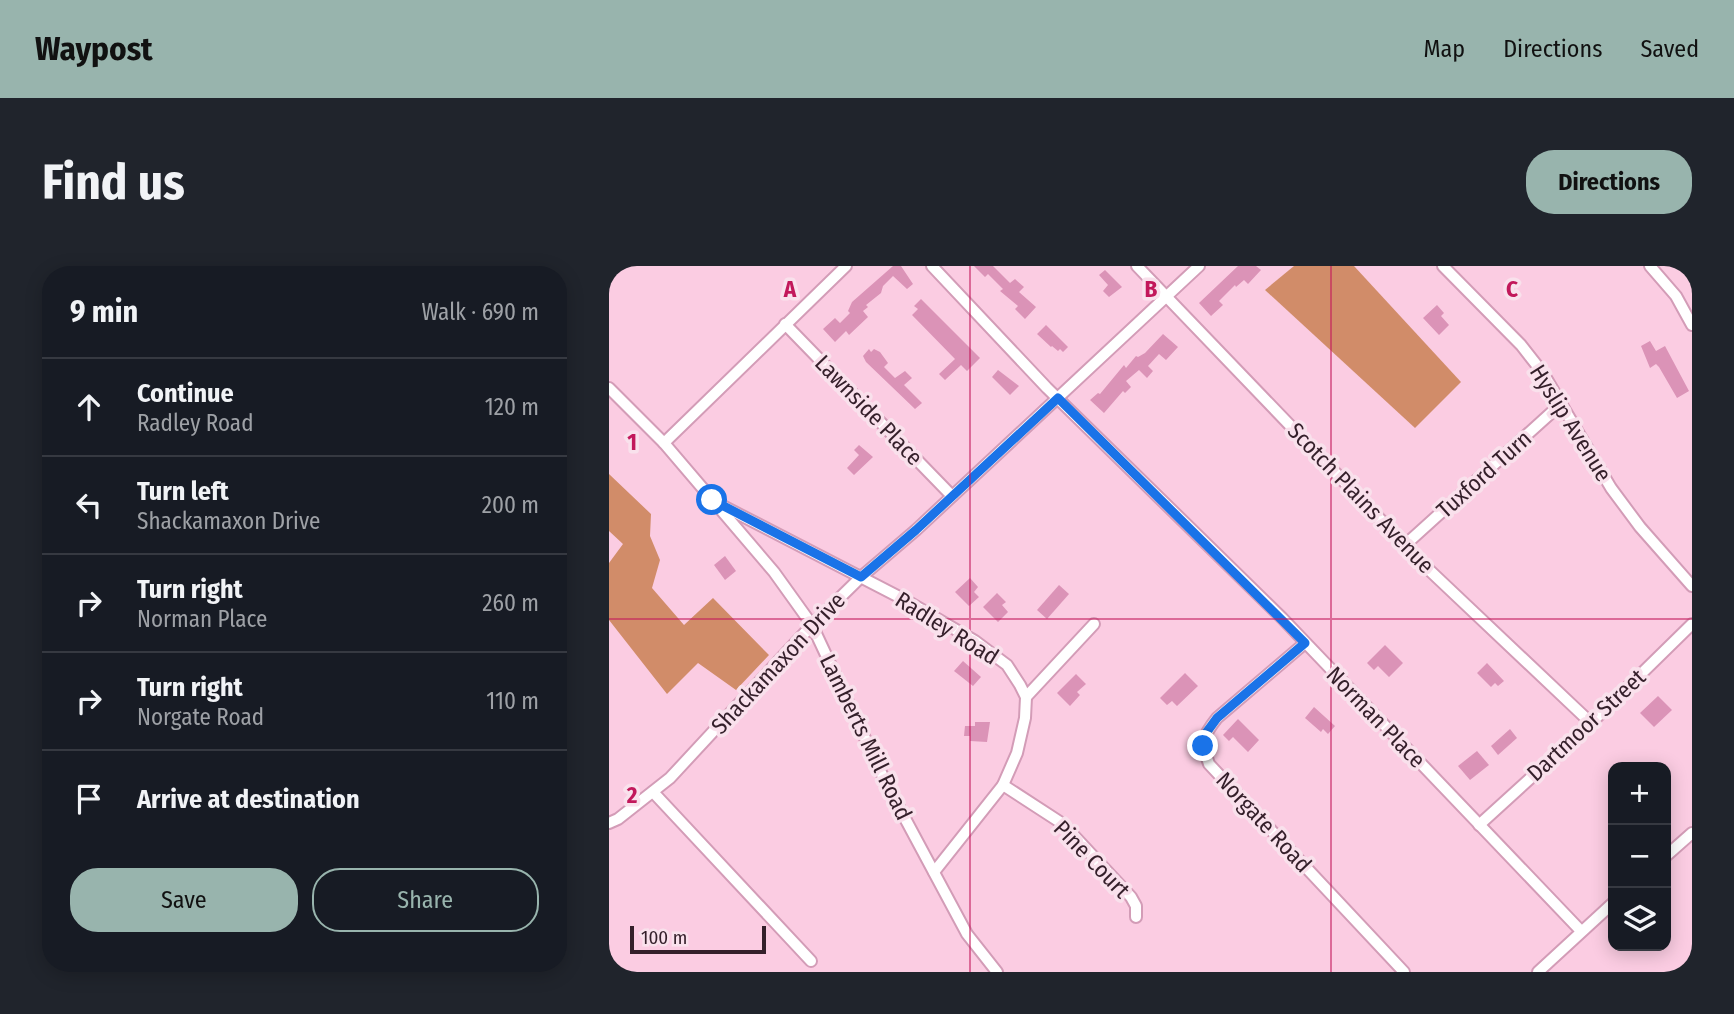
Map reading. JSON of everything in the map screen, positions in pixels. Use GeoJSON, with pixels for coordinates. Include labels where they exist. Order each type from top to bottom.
{"type":"FeatureCollection","features":[{"type":"Feature","properties":{"kind":"street"},"geometry":{"type":"LineString","coordinates":[[664,443],[846,266]]}},
{"type":"Feature","properties":{"kind":"street","name":"Norman Place"},"geometry":{"type":"LineString","coordinates":[[932,266],[1058,398],[1305,643],[1581,931]]}},
{"type":"Feature","properties":{"kind":"street","name":"Scotch Plains Avenue"},"geometry":{"type":"LineString","coordinates":[[1137,266],[1405,545],[1591,723]]}},
{"type":"Feature","properties":{"kind":"street","name":"Shackamaxon Drive"},"geometry":{"type":"LineString","coordinates":[[609,823],[670,778],[812,625],[861,577],[1199,266]]}},
{"type":"Feature","properties":{"kind":"street","name":"Hyslip Avenue"},"geometry":{"type":"LineString","coordinates":[[1443,266],[1521,345],[1543,373],[1611,488],[1640,527],[1692,586]]}},
{"type":"Feature","properties":{"kind":"street"},"geometry":{"type":"LineString","coordinates":[[1650,266],[1677,296],[1692,325]]}},
{"type":"Feature","properties":{"kind":"street","name":"Lawnside Place"},"geometry":{"type":"LineString","coordinates":[[785,324],[952,496]]}},
{"type":"Feature","properties":{"kind":"street","name":"Lamberts Mill Road"},"geometry":{"type":"LineString","coordinates":[[609,388],[664,443],[774,572],[812,625],[885,781],[967,934],[997,972]]}},
{"type":"Feature","properties":{"kind":"street","name":"Tuxford Turn"},"geometry":{"type":"LineString","coordinates":[[1405,545],[1562,403]]}},
{"type":"Feature","properties":{"kind":"street","name":"Radley Road"},"geometry":{"type":"LineString","coordinates":[[712,500],[861,577],[975,641],[1007,665],[1026,697]]}},
{"type":"Feature","properties":{"kind":"street"},"geometry":{"type":"LineString","coordinates":[[934,872],[1003,785],[1017,753],[1025,718],[1026,697],[1094,624]]}},
{"type":"Feature","properties":{"kind":"street","name":"Dartmoor Street"},"geometry":{"type":"LineString","coordinates":[[1479,825],[1591,723],[1692,624]]}},
{"type":"Feature","properties":{"kind":"street","name":"Norgate Road"},"geometry":{"type":"LineString","coordinates":[[1305,643],[1217,718],[1206,733],[1203,746],[1209,764],[1403,972]]}},
{"type":"Feature","properties":{"kind":"street","name":"Pine Court"},"geometry":{"type":"LineString","coordinates":[[1003,785],[1063,824],[1131,897],[1136,906],[1136,917]]}},
{"type":"Feature","properties":{"kind":"street"},"geometry":{"type":"LineString","coordinates":[[653,792],[811,961]]}},
{"type":"Feature","properties":{"kind":"street"},"geometry":{"type":"LineString","coordinates":[[1671,852],[1692,833]]}},
{"type":"Feature","properties":{"kind":"street"},"geometry":{"type":"LineString","coordinates":[[1538,972],[1608,907]]}},
{"type":"Feature","properties":{"kind":"shaded area"},"geometry":{"type":"Polygon","coordinates":[[[1294,266],[1354,266],[1461,382],[1415,428],[1265,290],[1294,266]]]}},
{"type":"Feature","properties":{"kind":"shaded area"},"geometry":{"type":"Polygon","coordinates":[[[609,474],[651,514],[650,536],[660,560],[652,588],[684,625],[713,598],[769,655],[736,690],[698,663],[667,694],[609,620],[609,563],[623,544],[609,531],[609,474]]]}},
{"type":"Feature","properties":{"kind":"building"},"geometry":{"type":"Polygon","coordinates":[[[893,266],[901,266],[913,284],[907,289],[893,276],[883,286],[881,293],[866,305],[868,307],[863,311],[868,317],[849,335],[846,331],[835,342],[823,329],[835,318],[840,323],[850,313],[848,311],[852,302],[893,266]]]}},
{"type":"Feature","properties":{"kind":"building"},"geometry":{"type":"Polygon","coordinates":[[[974,266],[993,266],[1010,283],[1015,279],[1024,287],[1019,292],[1036,307],[1025,319],[1015,309],[1018,306],[1000,291],[1003,289],[988,274],[985,277],[974,266]]]}},
{"type":"Feature","properties":{"kind":"building"},"geometry":{"type":"Polygon","coordinates":[[[1238,266],[1256,266],[1261,270],[1248,284],[1244,280],[1236,287],[1235,285],[1219,301],[1223,305],[1211,316],[1199,303],[1238,266]]]}},
{"type":"Feature","properties":{"kind":"building"},"geometry":{"type":"Polygon","coordinates":[[[1105,270],[1122,287],[1109,297],[1103,291],[1108,285],[1099,275],[1105,270]]]}},
{"type":"Feature","properties":{"kind":"building"},"geometry":{"type":"Polygon","coordinates":[[[921,299],[980,358],[967,371],[961,365],[945,380],[939,374],[955,359],[912,315],[918,309],[914,306],[921,299]]]}},
{"type":"Feature","properties":{"kind":"building"},"geometry":{"type":"Polygon","coordinates":[[[1437,305],[1444,313],[1441,316],[1449,325],[1439,335],[1423,318],[1437,305]]]}},
{"type":"Feature","properties":{"kind":"building"},"geometry":{"type":"Polygon","coordinates":[[[1046,325],[1068,347],[1063,352],[1051,347],[1037,334],[1046,325]]]}},
{"type":"Feature","properties":{"kind":"building"},"geometry":{"type":"Polygon","coordinates":[[[1163,334],[1178,347],[1166,360],[1159,354],[1148,366],[1153,371],[1147,378],[1139,370],[1126,381],[1131,387],[1125,393],[1123,391],[1104,413],[1090,400],[1100,394],[1124,365],[1126,368],[1136,356],[1145,353],[1163,334]]]}},
{"type":"Feature","properties":{"kind":"building"},"geometry":{"type":"Polygon","coordinates":[[[1650,341],[1656,351],[1665,346],[1689,391],[1677,398],[1659,367],[1656,364],[1650,368],[1641,346],[1650,341]]]}},
{"type":"Feature","properties":{"kind":"building"},"geometry":{"type":"Polygon","coordinates":[[[869,349],[871,352],[874,349],[880,352],[888,363],[884,367],[895,378],[905,371],[912,378],[904,385],[922,403],[915,409],[866,362],[863,356],[869,349]]]}},
{"type":"Feature","properties":{"kind":"building"},"geometry":{"type":"Polygon","coordinates":[[[998,370],[1019,386],[1010,395],[992,377],[998,370]]]}},
{"type":"Feature","properties":{"kind":"building"},"geometry":{"type":"Polygon","coordinates":[[[859,445],[873,457],[854,475],[847,468],[859,455],[854,450],[859,445]]]}},
{"type":"Feature","properties":{"kind":"building"},"geometry":{"type":"Polygon","coordinates":[[[725,556],[736,571],[725,580],[714,565],[725,556]]]}},
{"type":"Feature","properties":{"kind":"building"},"geometry":{"type":"Polygon","coordinates":[[[970,578],[978,587],[974,592],[979,597],[969,606],[955,592],[970,578]]]}},
{"type":"Feature","properties":{"kind":"building"},"geometry":{"type":"Polygon","coordinates":[[[1059,585],[1069,594],[1047,619],[1037,610],[1059,585]]]}},
{"type":"Feature","properties":{"kind":"building"},"geometry":{"type":"Polygon","coordinates":[[[997,593],[1006,602],[1002,605],[1008,612],[998,622],[983,607],[997,593]]]}},
{"type":"Feature","properties":{"kind":"building"},"geometry":{"type":"Polygon","coordinates":[[[1385,645],[1403,663],[1389,677],[1378,666],[1374,670],[1367,663],[1385,645]]]}},
{"type":"Feature","properties":{"kind":"building"},"geometry":{"type":"Polygon","coordinates":[[[963,661],[981,677],[973,686],[954,671],[963,661]]]}},
{"type":"Feature","properties":{"kind":"building"},"geometry":{"type":"Polygon","coordinates":[[[1487,663],[1504,681],[1498,686],[1495,683],[1491,687],[1477,673],[1487,663]]]}},
{"type":"Feature","properties":{"kind":"building"},"geometry":{"type":"Polygon","coordinates":[[[1185,673],[1198,686],[1177,706],[1172,701],[1167,705],[1160,698],[1185,673]]]}},
{"type":"Feature","properties":{"kind":"building"},"geometry":{"type":"Polygon","coordinates":[[[1076,674],[1086,684],[1077,692],[1080,695],[1070,706],[1057,693],[1076,674]]]}},
{"type":"Feature","properties":{"kind":"building"},"geometry":{"type":"Polygon","coordinates":[[[1658,696],[1672,710],[1654,727],[1640,713],[1658,696]]]}},
{"type":"Feature","properties":{"kind":"building"},"geometry":{"type":"Polygon","coordinates":[[[1314,707],[1335,726],[1328,734],[1323,729],[1321,732],[1305,718],[1314,707]]]}},
{"type":"Feature","properties":{"kind":"building"},"geometry":{"type":"Polygon","coordinates":[[[1238,719],[1259,740],[1248,752],[1233,737],[1229,741],[1223,735],[1238,719]]]}},
{"type":"Feature","properties":{"kind":"building"},"geometry":{"type":"Polygon","coordinates":[[[975,722],[990,722],[987,742],[970,741],[970,736],[964,736],[965,726],[975,726],[975,722]]]}},
{"type":"Feature","properties":{"kind":"building"},"geometry":{"type":"Polygon","coordinates":[[[1510,729],[1517,738],[1498,755],[1491,746],[1510,729]]]}},
{"type":"Feature","properties":{"kind":"building"},"geometry":{"type":"Polygon","coordinates":[[[1477,751],[1489,765],[1470,780],[1458,766],[1477,751]]]}},
{"type":"Feature","properties":{"kind":"route"},"geometry":{"type":"LineString","coordinates":[[712,500],[861,577],[916,530],[1058,398],[1305,643],[1217,718],[1206,733],[1203,746]]}}]}
